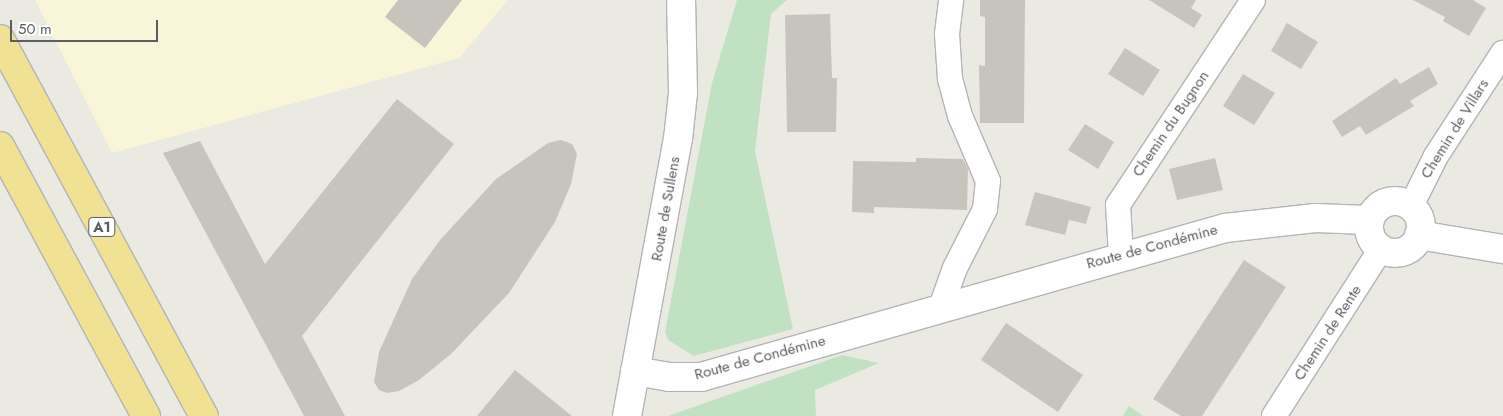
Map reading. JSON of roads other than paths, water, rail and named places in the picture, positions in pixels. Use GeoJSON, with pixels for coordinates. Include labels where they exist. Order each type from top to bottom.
{"type":"FeatureCollection","features":[{"type":"Feature","properties":{"kind":"highway","name":"A1"},"geometry":{"type":"LineString","coordinates":[[0,39],[204,416]]}},
{"type":"Feature","properties":{"kind":"highway"},"geometry":{"type":"LineString","coordinates":[[0,146],[146,416]]}},
{"type":"Feature","properties":{"kind":"street","name":"Route de Sullens"},"geometry":{"type":"LineString","coordinates":[[627,416],[678,139],[682,92],[681,0]]}},
{"type":"Feature","properties":{"kind":"street"},"geometry":{"type":"LineString","coordinates":[[940,307],[955,268],[985,209],[988,181],[960,116],[950,79],[947,34],[951,0]]}},
{"type":"Feature","properties":{"kind":"street","name":"Chemin du Bugnon"},"geometry":{"type":"LineString","coordinates":[[1121,255],[1118,205],[1253,0]]}},
{"type":"Feature","properties":{"kind":"street","name":"Chemin de Villars"},"geometry":{"type":"LineString","coordinates":[[1411,206],[1436,156],[1503,53]]}},
{"type":"Feature","properties":{"kind":"street"},"geometry":{"type":"LineString","coordinates":[[1386,202],[1404,202],[1411,206],[1420,219],[1420,235],[1408,249],[1399,252],[1381,249],[1369,233],[1369,220],[1379,206],[1386,202]]}},
{"type":"Feature","properties":{"kind":"street","name":"Route de Condémine"},"geometry":{"type":"LineString","coordinates":[[635,371],[669,377],[701,377],[1121,255],[1225,228],[1315,218],[1369,220]]}},
{"type":"Feature","properties":{"kind":"street"},"geometry":{"type":"LineString","coordinates":[[1420,235],[1503,250]]}},
{"type":"Feature","properties":{"kind":"street","name":"Chemin de Rente"},"geometry":{"type":"LineString","coordinates":[[1274,416],[1381,249]]}}]}
